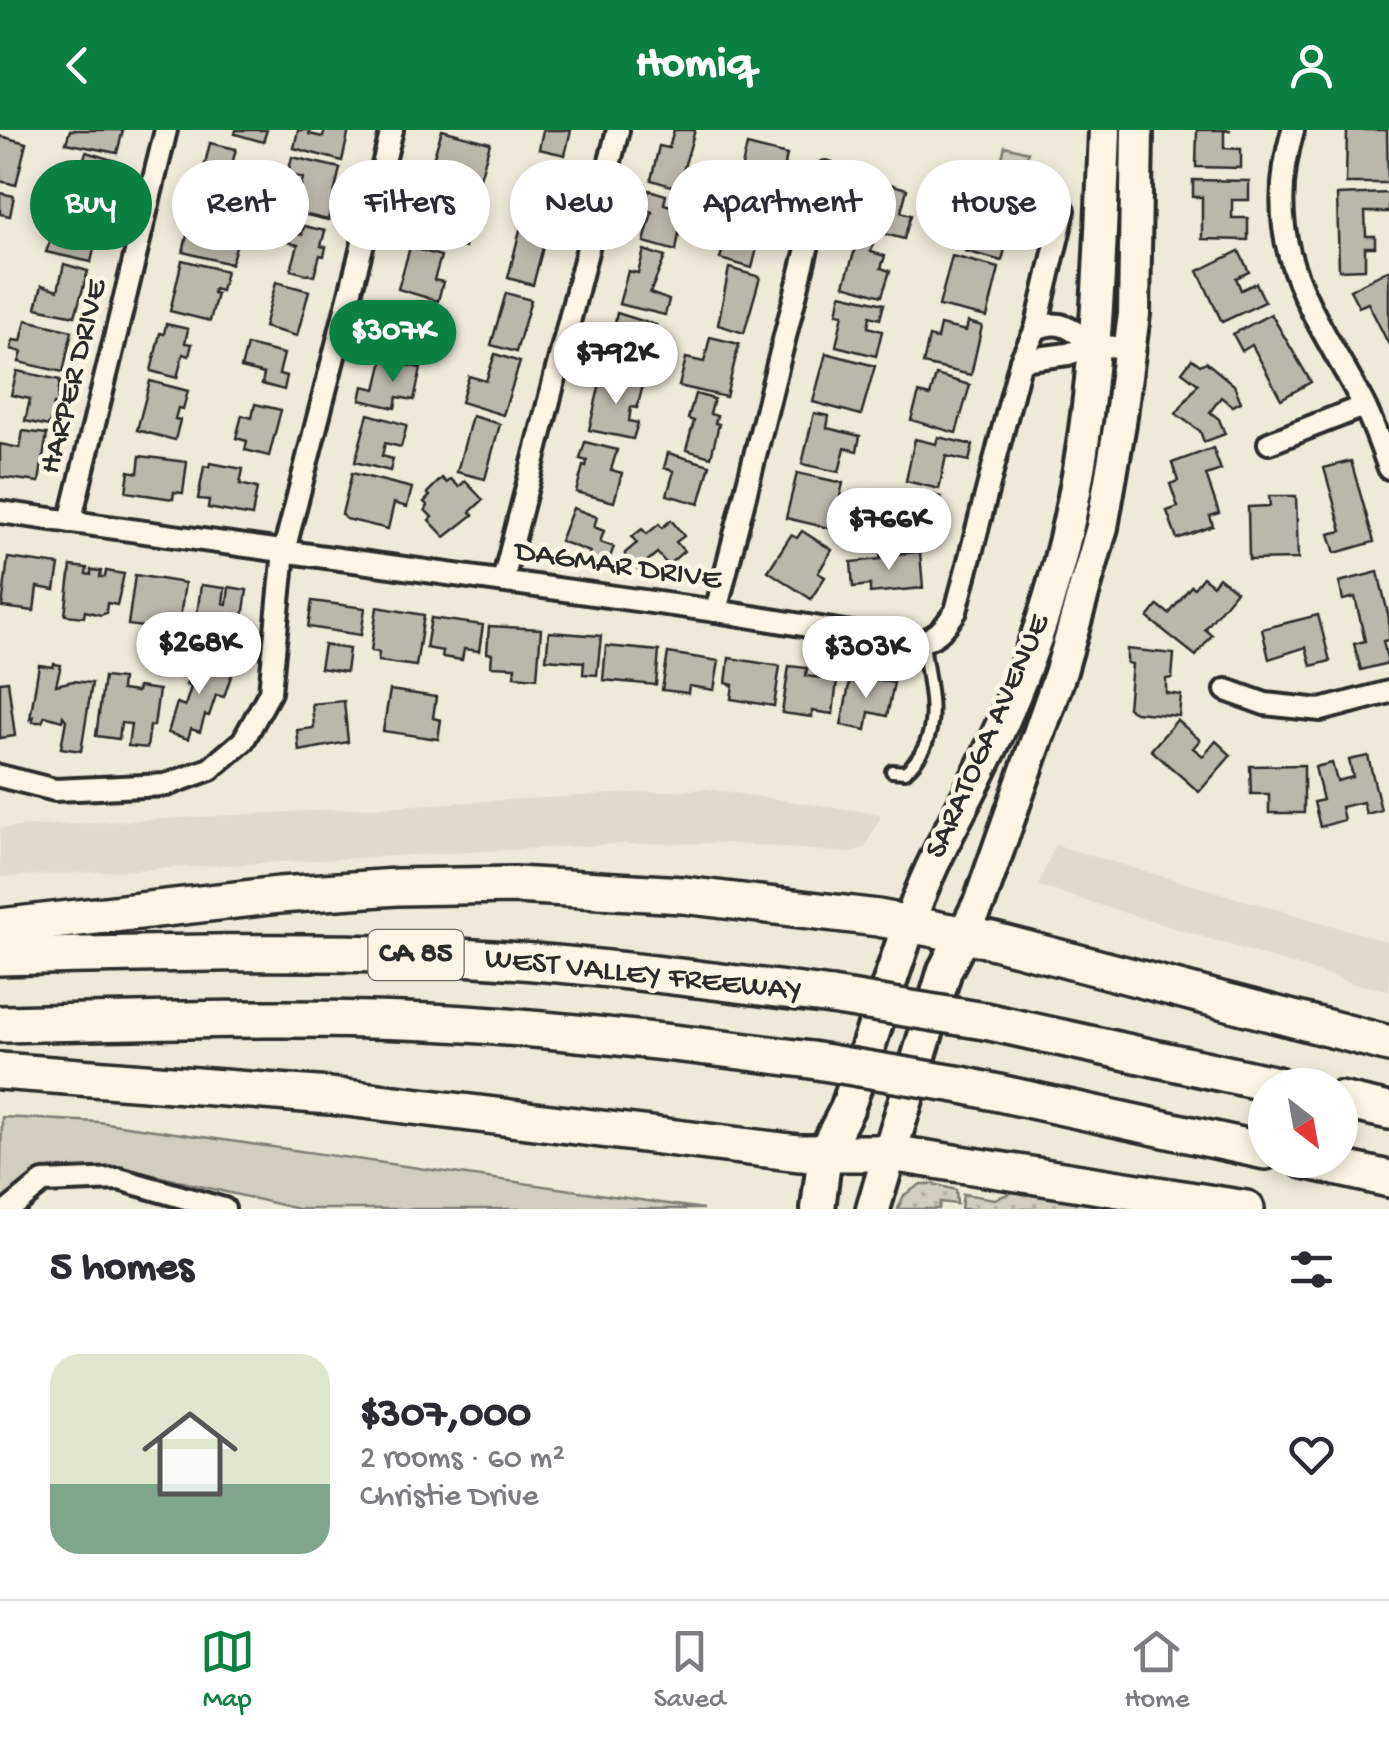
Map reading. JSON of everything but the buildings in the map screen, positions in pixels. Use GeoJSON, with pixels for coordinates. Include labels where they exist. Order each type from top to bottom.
{"type":"FeatureCollection","features":[{"type":"Feature","properties":{"kind":"highway"},"geometry":{"type":"LineString","coordinates":[[0,928],[279,895],[457,885],[683,895],[820,910],[994,941],[1389,1044]]}},
{"type":"Feature","properties":{"kind":"highway","name":"SARATOGA AVENUE"},"geometry":{"type":"LineString","coordinates":[[818,1209],[825,1152],[847,1109],[909,926]]}},
{"type":"Feature","properties":{"kind":"highway","name":"SARATOGA AVENUE"},"geometry":{"type":"LineString","coordinates":[[873,1209],[945,970],[962,937]]}},
{"type":"Feature","properties":{"kind":"highway","name":"WEST VALLEY FREEWAY"},"geometry":{"type":"LineString","coordinates":[[0,958],[268,952],[420,955],[587,967],[831,996],[984,1021],[1248,1079]]}},
{"type":"Feature","properties":{"kind":"highway","name":"WEST VALLEY FREEWAY"},"geometry":{"type":"LineString","coordinates":[[0,1024],[210,1020],[431,1023],[619,1037],[811,1060],[962,1085],[1248,1147]]}},
{"type":"Feature","properties":{"kind":"highway"},"geometry":{"type":"LineString","coordinates":[[0,1071],[330,1096],[794,1153],[890,1153],[1246,1209]]}},
{"type":"Feature","properties":{"kind":"highway"},"geometry":{"type":"LineString","coordinates":[[1358,1104],[1389,1111]]}},
{"type":"Feature","properties":{"kind":"highway"},"geometry":{"type":"LineString","coordinates":[[1358,1172],[1389,1179]]}},
{"type":"Feature","properties":{"kind":"main road","name":"SARATOGA AVENUE"},"geometry":{"type":"LineString","coordinates":[[909,926],[951,827],[1001,728],[1048,602],[1075,494],[1096,344],[1105,130]]}},
{"type":"Feature","properties":{"kind":"main road","name":"SARATOGA AVENUE"},"geometry":{"type":"LineString","coordinates":[[962,937],[980,901],[1084,596],[1112,474],[1134,314],[1138,130]]}},
{"type":"Feature","properties":{"kind":"street","name":"HARPER DRIVE"},"geometry":{"type":"LineString","coordinates":[[70,522],[166,130]]}},
{"type":"Feature","properties":{"kind":"street"},"geometry":{"type":"LineString","coordinates":[[0,776],[55,790],[166,785],[210,769],[242,740],[270,692],[284,551],[392,130]]}},
{"type":"Feature","properties":{"kind":"street"},"geometry":{"type":"LineString","coordinates":[[502,581],[618,130]]}},
{"type":"Feature","properties":{"kind":"street"},"geometry":{"type":"LineString","coordinates":[[1293,130],[1284,162],[1282,210],[1291,268],[1318,329],[1364,406],[1389,468]]}},
{"type":"Feature","properties":{"kind":"street"},"geometry":{"type":"LineString","coordinates":[[716,610],[807,250]]}},
{"type":"Feature","properties":{"kind":"street"},"geometry":{"type":"LineString","coordinates":[[923,642],[939,636],[956,611],[1055,250]]}},
{"type":"Feature","properties":{"kind":"street"},"geometry":{"type":"LineString","coordinates":[[1036,329],[1057,322],[1071,326],[1096,344],[1130,349]]}},
{"type":"Feature","properties":{"kind":"street"},"geometry":{"type":"LineString","coordinates":[[1022,360],[1068,354],[1096,344]]}},
{"type":"Feature","properties":{"kind":"street"},"geometry":{"type":"LineString","coordinates":[[1269,443],[1364,406]]}},
{"type":"Feature","properties":{"kind":"street","name":"DAGMAR DRIVE"},"geometry":{"type":"LineString","coordinates":[[0,512],[716,610],[912,644],[923,642]]}},
{"type":"Feature","properties":{"kind":"street"},"geometry":{"type":"LineString","coordinates":[[1226,690],[1265,704],[1321,710],[1389,692]]}},
{"type":"Feature","properties":{"kind":"street"},"geometry":{"type":"LineString","coordinates":[[10,1209],[44,1182],[119,1179],[224,1209]]}},
{"type":"Feature","properties":{"kind":"lane"},"geometry":{"type":"LineString","coordinates":[[892,771],[905,772],[920,758],[932,731],[923,642]]}},
{"type":"Feature","properties":{"kind":"shaded area"},"geometry":{"type":"Polygon","coordinates":[[[1005,146],[1028,152],[1026,160],[1002,160],[1005,146]]]}},
{"type":"Feature","properties":{"kind":"shaded area"},"geometry":{"type":"Polygon","coordinates":[[[706,789],[880,814],[880,818],[865,848],[847,853],[727,843],[620,844],[0,877],[0,828],[706,789]]]}},
{"type":"Feature","properties":{"kind":"shaded area"},"geometry":{"type":"Polygon","coordinates":[[[1055,845],[1389,942],[1389,990],[1359,985],[1038,886],[1055,845]]]}},
{"type":"Feature","properties":{"kind":"shaded area"},"geometry":{"type":"Polygon","coordinates":[[[2,1117],[99,1122],[703,1209],[298,1209],[132,1170],[52,1168],[0,1201],[2,1117]]]}},
{"type":"Feature","properties":{"kind":"shaded area"},"geometry":{"type":"Polygon","coordinates":[[[921,1184],[956,1190],[957,1204],[940,1202],[939,1209],[898,1209],[904,1195],[921,1184]]]}},
{"type":"Feature","properties":{"kind":"shaded area"},"geometry":{"type":"Polygon","coordinates":[[[1013,1192],[1122,1209],[961,1209],[963,1194],[995,1199],[1013,1192]]]}}]}
